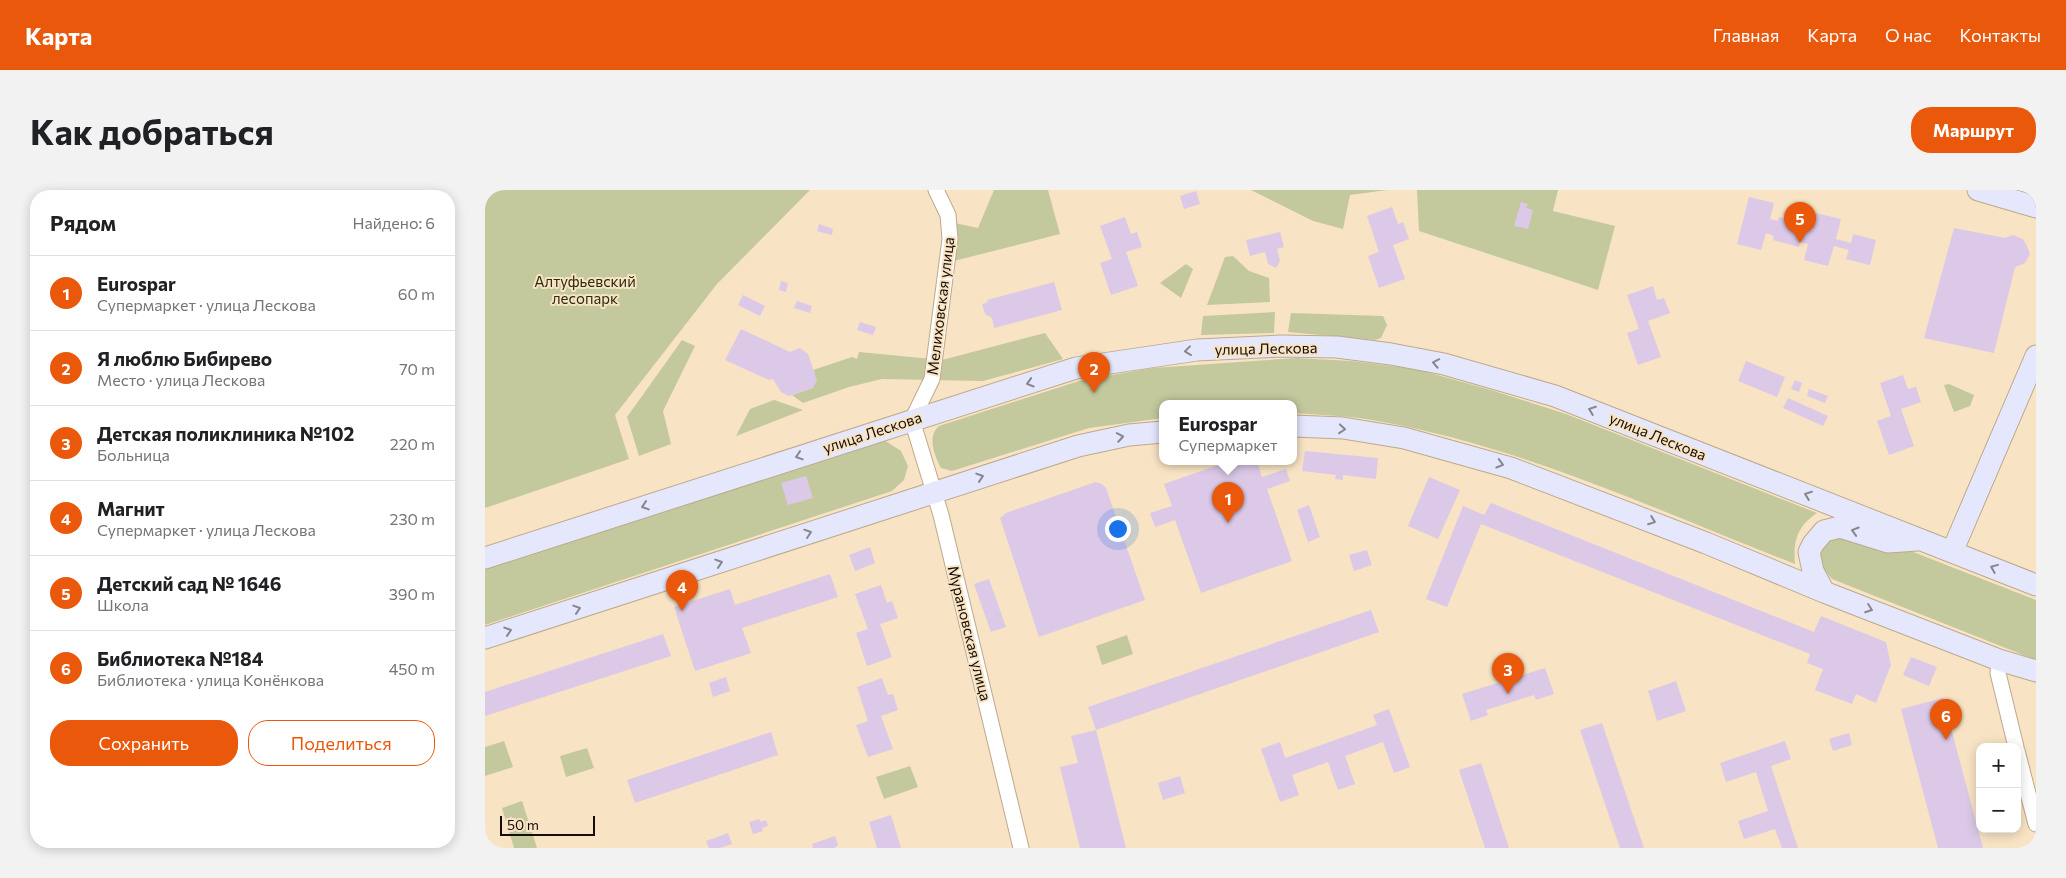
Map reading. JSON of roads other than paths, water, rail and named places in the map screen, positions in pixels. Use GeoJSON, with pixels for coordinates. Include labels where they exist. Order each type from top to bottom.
{"type":"FeatureCollection","features":[{"type":"Feature","properties":{"kind":"main road"},"geometry":{"type":"LineString","coordinates":[[1978,190],[2036,207]]}},
{"type":"Feature","properties":{"kind":"main road","name":"улица Лескова"},"geometry":{"type":"LineString","coordinates":[[485,558],[912,420],[1083,367],[1197,350],[1281,346],[1337,348],[1444,364],[1555,396],[2036,585]]}},
{"type":"Feature","properties":{"kind":"main road"},"geometry":{"type":"LineString","coordinates":[[1952,552],[2036,356]]}},
{"type":"Feature","properties":{"kind":"main road"},"geometry":{"type":"LineString","coordinates":[[1297,426],[1343,428],[1405,438],[1511,468],[1706,543],[1823,592],[1999,660],[2036,671]]}},
{"type":"Feature","properties":{"kind":"main road"},"geometry":{"type":"LineString","coordinates":[[485,638],[1091,442],[1159,433]]}},
{"type":"Feature","properties":{"kind":"main road"},"geometry":{"type":"LineString","coordinates":[[1823,592],[1813,571],[1809,552],[1824,531],[1840,527],[1888,542],[1923,540]]}},
{"type":"Feature","properties":{"kind":"street","name":"Мелиховская улица"},"geometry":{"type":"LineString","coordinates":[[912,420],[932,379],[951,238],[948,216],[936,190]]}},
{"type":"Feature","properties":{"kind":"street","name":"Мурановская улица"},"geometry":{"type":"LineString","coordinates":[[912,420],[934,492],[1021,848]]}},
{"type":"Feature","properties":{"kind":"street"},"geometry":{"type":"LineString","coordinates":[[1999,660],[1998,673],[2015,743]]}},
{"type":"Feature","properties":{"kind":"street"},"geometry":{"type":"LineString","coordinates":[[2021,766],[2036,824]]}},
{"type":"Feature","properties":{"kind":"place","name":"Детский сад № 1646"},"geometry":{"type":"Point","coordinates":[1800,243]}},
{"type":"Feature","properties":{"kind":"place","name":"Я люблю Бибирево"},"geometry":{"type":"Point","coordinates":[1094,393]}},
{"type":"Feature","properties":{"kind":"place","name":"Eurospar"},"geometry":{"type":"Point","coordinates":[1228,523]}},
{"type":"Feature","properties":{"kind":"place","name":"Магнит"},"geometry":{"type":"Point","coordinates":[682,611]}},
{"type":"Feature","properties":{"kind":"place","name":"Детская поликлиника №102"},"geometry":{"type":"Point","coordinates":[1508,694]}},
{"type":"Feature","properties":{"kind":"place","name":"Библиотека №184"},"geometry":{"type":"Point","coordinates":[1946,740]}},
{"type":"Feature","properties":{"kind":"park label","name":"Алтуфьевский лесопарк"},"geometry":{"type":"Point","coordinates":[585,290]}}]}
